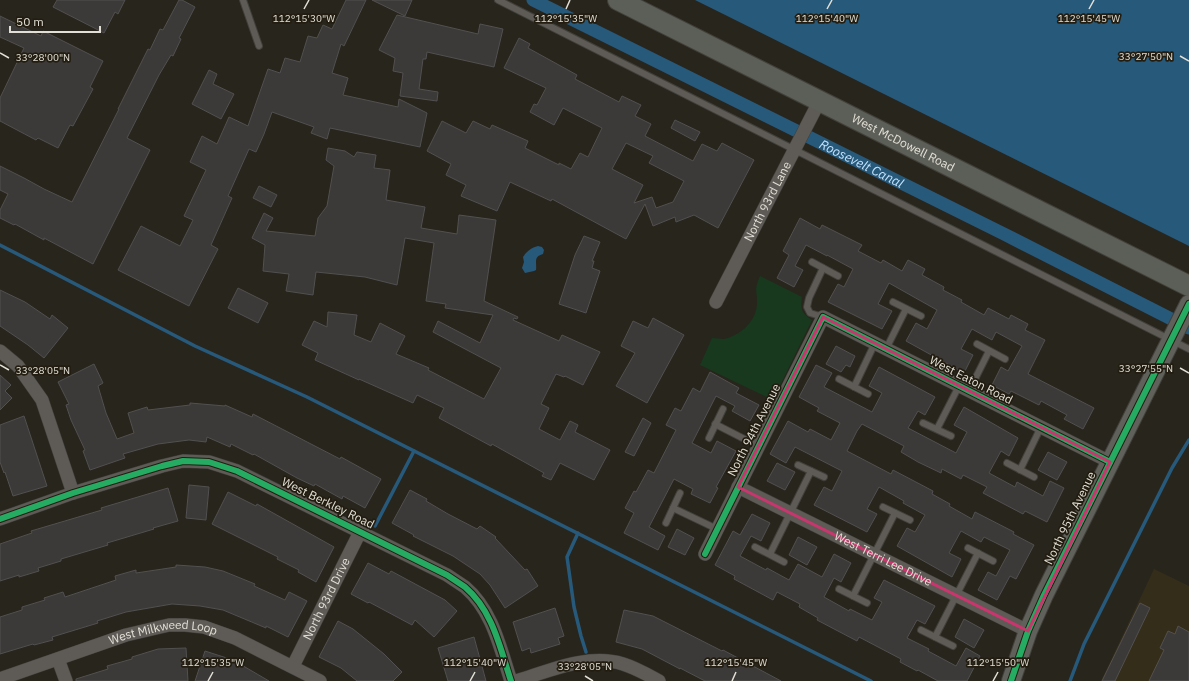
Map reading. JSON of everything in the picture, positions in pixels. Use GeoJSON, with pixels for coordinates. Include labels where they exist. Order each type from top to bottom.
{"type":"FeatureCollection","features":[{"type":"Feature","properties":{"kind":"main road","name":"West McDowell Road"},"geometry":{"type":"LineString","coordinates":[[618,0],[1189,286]]}},
{"type":"Feature","properties":{"kind":"street","name":"North 93rd Lane"},"geometry":{"type":"LineString","coordinates":[[716,302],[820,100]]}},
{"type":"Feature","properties":{"kind":"street","name":"North 95th Avenue"},"geometry":{"type":"LineString","coordinates":[[1011,681],[1028,631],[1044,595],[1186,309]]}},
{"type":"Feature","properties":{"kind":"street","name":"West Eaton Road"},"geometry":{"type":"LineString","coordinates":[[823,317],[1110,462]]}},
{"type":"Feature","properties":{"kind":"street","name":"North 94th Avenue"},"geometry":{"type":"LineString","coordinates":[[705,554],[823,317]]}},
{"type":"Feature","properties":{"kind":"street"},"geometry":{"type":"LineString","coordinates":[[0,352],[18,366],[42,400],[73,493]]}},
{"type":"Feature","properties":{"kind":"street","name":"West Berkley Road"},"geometry":{"type":"LineString","coordinates":[[0,519],[73,493],[162,466],[183,461],[209,462],[236,471],[360,532],[447,575],[465,588],[488,616],[495,631],[511,681]]}},
{"type":"Feature","properties":{"kind":"street","name":"West Terri Lee Drive"},"geometry":{"type":"LineString","coordinates":[[738,487],[1028,631]]}},
{"type":"Feature","properties":{"kind":"street","name":"North 93rd Drive"},"geometry":{"type":"LineString","coordinates":[[293,666],[360,532]]}},
{"type":"Feature","properties":{"kind":"street","name":"West Milkweed Loop"},"geometry":{"type":"LineString","coordinates":[[0,679],[133,633],[169,625],[185,625],[204,627],[235,638],[320,681]]}},
{"type":"Feature","properties":{"kind":"street"},"geometry":{"type":"LineString","coordinates":[[58,658],[66,681]]}},
{"type":"Feature","properties":{"kind":"street"},"geometry":{"type":"LineString","coordinates":[[516,681],[568,666],[600,661],[622,664],[659,681]]}},
{"type":"Feature","properties":{"kind":"lane"},"geometry":{"type":"LineString","coordinates":[[243,0],[258,46]]}},
{"type":"Feature","properties":{"kind":"lane"},"geometry":{"type":"LineString","coordinates":[[498,0],[1172,337],[1189,349]]}},
{"type":"Feature","properties":{"kind":"lane"},"geometry":{"type":"LineString","coordinates":[[812,262],[838,276]]}},
{"type":"Feature","properties":{"kind":"lane"},"geometry":{"type":"LineString","coordinates":[[823,268],[808,298],[807,307],[810,313],[823,317]]}},
{"type":"Feature","properties":{"kind":"lane"},"geometry":{"type":"LineString","coordinates":[[893,302],[921,316]]}},
{"type":"Feature","properties":{"kind":"lane"},"geometry":{"type":"LineString","coordinates":[[854,387],[906,309]]}},
{"type":"Feature","properties":{"kind":"lane"},"geometry":{"type":"LineString","coordinates":[[977,344],[1005,358]]}},
{"type":"Feature","properties":{"kind":"lane"},"geometry":{"type":"LineString","coordinates":[[937,429],[989,351]]}},
{"type":"Feature","properties":{"kind":"lane"},"geometry":{"type":"LineString","coordinates":[[839,379],[868,394]]}},
{"type":"Feature","properties":{"kind":"lane"},"geometry":{"type":"LineString","coordinates":[[709,438],[723,409]]}},
{"type":"Feature","properties":{"kind":"lane"},"geometry":{"type":"LineString","coordinates":[[923,423],[951,436]]}},
{"type":"Feature","properties":{"kind":"lane"},"geometry":{"type":"LineString","coordinates":[[715,424],[758,446]]}},
{"type":"Feature","properties":{"kind":"lane"},"geometry":{"type":"LineString","coordinates":[[1020,470],[1041,427]]}},
{"type":"Feature","properties":{"kind":"lane"},"geometry":{"type":"LineString","coordinates":[[1006,463],[1034,477]]}},
{"type":"Feature","properties":{"kind":"lane"},"geometry":{"type":"LineString","coordinates":[[798,465],[824,477]]}},
{"type":"Feature","properties":{"kind":"lane"},"geometry":{"type":"LineString","coordinates":[[770,554],[811,471]]}},
{"type":"Feature","properties":{"kind":"lane"},"geometry":{"type":"LineString","coordinates":[[666,522],[680,494]]}},
{"type":"Feature","properties":{"kind":"lane"},"geometry":{"type":"LineString","coordinates":[[883,507],[910,520]]}},
{"type":"Feature","properties":{"kind":"lane"},"geometry":{"type":"LineString","coordinates":[[673,508],[717,530]]}},
{"type":"Feature","properties":{"kind":"lane"},"geometry":{"type":"LineString","coordinates":[[854,596],[895,513]]}},
{"type":"Feature","properties":{"kind":"lane"},"geometry":{"type":"LineString","coordinates":[[755,547],[784,562]]}},
{"type":"Feature","properties":{"kind":"lane"},"geometry":{"type":"LineString","coordinates":[[968,548],[993,561]]}},
{"type":"Feature","properties":{"kind":"lane"},"geometry":{"type":"LineString","coordinates":[[935,637],[978,553]]}},
{"type":"Feature","properties":{"kind":"lane"},"geometry":{"type":"LineString","coordinates":[[839,589],[868,603]]}},
{"type":"Feature","properties":{"kind":"lane"},"geometry":{"type":"LineString","coordinates":[[921,630],[953,646]]}},
{"type":"Feature","properties":{"kind":"highlighted area"},"geometry":{"type":"Polygon","coordinates":[[[823,317],[1110,462],[1028,631],[738,487],[823,317]]]}},
{"type":"Feature","properties":{"kind":"shaded area"},"geometry":{"type":"Polygon","coordinates":[[[1154,569],[1189,586],[1189,681],[1101,681],[1154,569]]]}},
{"type":"Feature","properties":{"kind":"green space"},"geometry":{"type":"Polygon","coordinates":[[[760,276],[802,297],[802,311],[812,320],[773,400],[700,365],[712,338],[724,339],[730,337],[742,331],[751,321],[756,309],[756,287],[760,276]]]}},
{"type":"Feature","properties":{"kind":"water"},"geometry":{"type":"Polygon","coordinates":[[[695,0],[1189,0],[1189,246],[695,0]]]}},
{"type":"Feature","properties":{"kind":"water"},"geometry":{"type":"Polygon","coordinates":[[[538,246],[542,247],[544,250],[543,254],[536,260],[536,270],[525,273],[522,268],[524,262],[523,257],[529,250],[538,246]]]}},
{"type":"Feature","properties":{"kind":"building"},"geometry":{"type":"Polygon","coordinates":[[[57,0],[125,0],[118,14],[115,12],[104,33],[53,7],[57,0]]]}},
{"type":"Feature","properties":{"kind":"building"},"geometry":{"type":"Polygon","coordinates":[[[179,0],[182,0],[195,7],[179,38],[181,39],[173,56],[171,55],[159,75],[127,138],[150,150],[93,264],[44,238],[44,240],[15,224],[14,225],[0,218],[0,210],[8,194],[0,190],[0,166],[72,202],[148,49],[150,50],[160,29],[163,30],[179,0]]]}},
{"type":"Feature","properties":{"kind":"building"},"geometry":{"type":"Polygon","coordinates":[[[346,0],[366,0],[344,46],[341,44],[332,73],[348,78],[343,95],[398,107],[399,99],[427,113],[420,147],[330,128],[327,139],[311,133],[314,127],[272,112],[256,152],[249,149],[228,196],[232,198],[211,245],[218,249],[189,306],[118,270],[141,226],[180,246],[193,220],[184,216],[206,170],[190,162],[202,136],[217,144],[229,117],[248,126],[268,69],[280,73],[285,58],[300,62],[308,36],[317,38],[323,25],[332,29],[346,0]]]}},
{"type":"Feature","properties":{"kind":"building"},"geometry":{"type":"Polygon","coordinates":[[[372,0],[412,0],[405,16],[372,0]]]}},
{"type":"Feature","properties":{"kind":"building"},"geometry":{"type":"Polygon","coordinates":[[[397,15],[478,34],[480,24],[503,29],[494,67],[427,52],[426,59],[423,59],[419,89],[438,92],[437,101],[400,96],[403,73],[393,71],[395,58],[379,50],[397,15]]]}},
{"type":"Feature","properties":{"kind":"building"},"geometry":{"type":"Polygon","coordinates":[[[0,16],[41,36],[43,31],[103,61],[90,87],[93,89],[73,126],[70,125],[58,148],[38,138],[36,140],[0,121],[0,98],[24,48],[0,37],[0,16]]]}},
{"type":"Feature","properties":{"kind":"building"},"geometry":{"type":"Polygon","coordinates":[[[519,38],[530,44],[528,48],[577,75],[575,79],[619,102],[622,96],[641,105],[635,116],[651,124],[645,136],[693,161],[702,144],[717,151],[722,143],[754,160],[718,228],[694,215],[676,222],[675,217],[653,226],[645,204],[626,239],[552,199],[551,201],[510,182],[497,211],[461,196],[466,185],[446,175],[451,164],[427,151],[442,121],[466,133],[473,121],[490,129],[492,125],[528,141],[525,148],[559,165],[559,163],[571,169],[580,153],[588,157],[602,128],[563,108],[554,125],[530,112],[534,104],[537,105],[546,88],[504,68],[519,38]],[[626,143],[612,169],[643,185],[634,203],[652,197],[656,208],[673,202],[684,181],[649,163],[653,156],[626,143]]]}},
{"type":"Feature","properties":{"kind":"building"},"geometry":{"type":"Polygon","coordinates":[[[209,70],[217,74],[213,84],[234,94],[221,119],[192,104],[209,70]]]}},
{"type":"Feature","properties":{"kind":"building"},"geometry":{"type":"Polygon","coordinates":[[[675,120],[700,132],[695,141],[671,128],[675,120]]]}},
{"type":"Feature","properties":{"kind":"building"},"geometry":{"type":"Polygon","coordinates":[[[328,148],[345,151],[354,157],[357,152],[376,155],[374,168],[390,170],[386,200],[425,207],[421,228],[457,234],[459,215],[496,220],[484,301],[518,317],[517,319],[514,318],[513,320],[559,341],[562,335],[600,352],[583,385],[565,376],[556,374],[541,404],[549,408],[539,429],[560,440],[570,421],[578,425],[575,432],[610,450],[594,480],[560,463],[551,480],[542,476],[544,473],[492,444],[491,446],[439,418],[444,408],[417,395],[413,403],[359,380],[315,360],[318,353],[302,345],[314,321],[327,327],[328,312],[357,315],[354,335],[371,342],[380,323],[405,336],[396,354],[429,368],[428,370],[484,399],[501,368],[433,332],[438,321],[480,343],[493,315],[445,308],[446,304],[426,301],[434,243],[405,238],[397,285],[365,277],[316,272],[313,295],[286,291],[289,274],[263,271],[265,245],[252,238],[264,213],[273,218],[266,231],[315,236],[318,218],[327,206],[334,166],[326,160],[328,148]]]}},
{"type":"Feature","properties":{"kind":"building"},"geometry":{"type":"Polygon","coordinates":[[[259,186],[277,195],[271,207],[253,198],[259,186]]]}},
{"type":"Feature","properties":{"kind":"building"},"geometry":{"type":"Polygon","coordinates":[[[800,218],[820,229],[822,225],[862,245],[858,251],[881,263],[883,260],[902,271],[908,260],[925,269],[922,275],[944,287],[943,290],[962,300],[961,302],[984,315],[988,308],[1009,319],[1011,315],[1028,324],[1025,330],[1045,340],[1028,374],[1094,408],[1083,429],[1064,419],[1067,415],[1041,401],[1039,405],[1011,391],[1009,394],[992,385],[1001,367],[1008,371],[1022,346],[996,332],[992,340],[972,329],[961,349],[973,355],[964,373],[906,341],[916,323],[927,329],[937,310],[889,283],[878,304],[892,311],[882,329],[828,302],[838,284],[844,287],[853,269],[827,255],[806,245],[795,266],[803,270],[794,287],[777,278],[789,255],[783,251],[800,218]]]}},
{"type":"Feature","properties":{"kind":"building"},"geometry":{"type":"Polygon","coordinates":[[[584,236],[600,242],[592,261],[594,261],[592,268],[600,271],[586,313],[559,304],[575,255],[584,236]]]}},
{"type":"Feature","properties":{"kind":"building"},"geometry":{"type":"Polygon","coordinates":[[[238,288],[268,303],[258,323],[228,308],[238,288]]]}},
{"type":"Feature","properties":{"kind":"building"},"geometry":{"type":"Polygon","coordinates":[[[0,290],[25,302],[50,319],[52,315],[68,328],[44,358],[0,326],[0,290]]]}},
{"type":"Feature","properties":{"kind":"building"},"geometry":{"type":"Polygon","coordinates":[[[653,318],[684,335],[647,403],[616,386],[635,353],[621,346],[633,321],[648,328],[653,318]]]}},
{"type":"Feature","properties":{"kind":"building"},"geometry":{"type":"Polygon","coordinates":[[[836,346],[855,356],[850,367],[846,365],[841,372],[826,364],[836,346]]]}},
{"type":"Feature","properties":{"kind":"building"},"geometry":{"type":"Polygon","coordinates":[[[94,364],[103,383],[98,386],[106,413],[117,439],[134,433],[128,413],[147,407],[148,410],[190,405],[190,403],[225,405],[252,417],[253,414],[340,459],[341,457],[381,479],[365,508],[343,496],[342,499],[315,484],[314,486],[297,478],[254,454],[253,455],[231,444],[230,447],[207,437],[206,442],[189,440],[158,444],[123,454],[125,458],[90,470],[83,451],[85,450],[71,420],[66,405],[69,404],[58,382],[94,364]]]}},
{"type":"Feature","properties":{"kind":"building"},"geometry":{"type":"Polygon","coordinates":[[[816,365],[832,373],[824,387],[872,412],[882,393],[869,386],[879,367],[935,397],[925,415],[918,411],[908,428],[956,453],[967,432],[954,425],[964,407],[1018,438],[1009,456],[1001,451],[989,473],[1015,487],[1017,482],[1043,496],[1050,481],[1064,488],[1047,522],[1025,511],[1023,514],[983,493],[987,487],[963,475],[961,479],[942,469],[941,473],[918,462],[901,452],[904,446],[862,424],[857,431],[847,451],[891,474],[893,470],[933,491],[932,494],[972,519],[975,512],[1014,532],[1013,534],[1034,545],[1016,579],[1010,576],[997,600],[978,590],[988,572],[996,576],[1010,550],[984,537],[981,542],[961,531],[949,553],[961,559],[952,577],[897,546],[907,528],[915,532],[925,515],[879,487],[867,509],[877,514],[867,532],[814,505],[824,487],[832,491],[842,471],[795,447],[786,463],[770,454],[788,421],[808,432],[810,429],[831,440],[840,423],[817,411],[819,408],[799,397],[816,365]]]}},
{"type":"Feature","properties":{"kind":"building"},"geometry":{"type":"Polygon","coordinates":[[[710,372],[739,388],[736,393],[759,405],[750,421],[732,411],[735,406],[716,396],[692,443],[711,453],[717,441],[736,451],[716,487],[718,488],[710,503],[691,494],[693,489],[674,479],[649,527],[665,536],[658,550],[624,533],[634,513],[625,508],[648,470],[654,473],[676,430],[666,425],[675,408],[681,411],[693,388],[700,392],[710,372]]]}},
{"type":"Feature","properties":{"kind":"building"},"geometry":{"type":"Polygon","coordinates":[[[0,375],[11,385],[5,391],[12,398],[0,410],[0,375]]]}},
{"type":"Feature","properties":{"kind":"building"},"geometry":{"type":"Polygon","coordinates":[[[24,416],[47,486],[13,496],[0,462],[0,425],[24,416]]]}},
{"type":"Feature","properties":{"kind":"building"},"geometry":{"type":"Polygon","coordinates":[[[643,418],[651,423],[634,456],[625,452],[643,418]]]}},
{"type":"Feature","properties":{"kind":"building"},"geometry":{"type":"Polygon","coordinates":[[[1048,452],[1067,462],[1057,480],[1038,470],[1048,452]]]}},
{"type":"Feature","properties":{"kind":"building"},"geometry":{"type":"Polygon","coordinates":[[[777,463],[795,472],[785,490],[767,481],[777,463]]]}},
{"type":"Feature","properties":{"kind":"building"},"geometry":{"type":"Polygon","coordinates":[[[189,485],[209,487],[206,520],[186,518],[189,485]]]}},
{"type":"Feature","properties":{"kind":"building"},"geometry":{"type":"Polygon","coordinates":[[[168,488],[178,521],[107,543],[108,545],[61,559],[61,561],[38,568],[39,571],[0,581],[0,544],[32,533],[31,531],[102,510],[101,508],[168,488]]]}},
{"type":"Feature","properties":{"kind":"building"},"geometry":{"type":"Polygon","coordinates":[[[410,490],[427,499],[426,501],[448,514],[477,529],[480,526],[496,537],[495,538],[525,570],[527,569],[538,586],[505,608],[490,585],[480,574],[453,556],[413,536],[414,535],[392,523],[410,490]]]}},
{"type":"Feature","properties":{"kind":"building"},"geometry":{"type":"Polygon","coordinates":[[[228,492],[256,506],[257,504],[334,547],[316,582],[298,572],[299,570],[277,559],[278,557],[212,524],[228,492]]]}},
{"type":"Feature","properties":{"kind":"building"},"geometry":{"type":"Polygon","coordinates":[[[752,514],[770,523],[761,541],[751,536],[740,556],[789,580],[798,564],[822,577],[834,554],[851,563],[841,582],[834,578],[824,597],[849,611],[850,609],[872,620],[882,602],[874,598],[884,580],[935,606],[925,624],[917,620],[907,638],[929,649],[928,651],[956,666],[966,648],[980,656],[967,681],[938,681],[900,662],[901,659],[859,637],[857,641],[817,620],[818,618],[799,607],[800,604],[777,592],[773,600],[734,579],[735,576],[715,565],[733,531],[740,535],[752,514]]]}},
{"type":"Feature","properties":{"kind":"building"},"geometry":{"type":"Polygon","coordinates":[[[677,529],[694,538],[685,555],[668,547],[677,529]]]}},
{"type":"Feature","properties":{"kind":"building"},"geometry":{"type":"Polygon","coordinates":[[[798,537],[817,547],[807,565],[789,555],[798,537]]]}},
{"type":"Feature","properties":{"kind":"building"},"geometry":{"type":"Polygon","coordinates":[[[368,563],[389,574],[391,571],[445,600],[457,611],[434,637],[415,620],[412,625],[351,594],[368,563]]]}},
{"type":"Feature","properties":{"kind":"building"},"geometry":{"type":"Polygon","coordinates":[[[176,565],[205,567],[223,571],[255,584],[254,586],[285,600],[289,592],[307,601],[288,637],[266,626],[266,628],[223,610],[200,606],[172,604],[126,612],[97,621],[98,623],[52,637],[53,640],[33,644],[0,654],[0,617],[22,610],[22,607],[45,600],[44,598],[63,592],[65,597],[116,580],[115,576],[136,570],[136,573],[176,567],[176,565]]]}},
{"type":"Feature","properties":{"kind":"building"},"geometry":{"type":"Polygon","coordinates":[[[1140,603],[1150,608],[1115,681],[1102,681],[1140,603]]]}},
{"type":"Feature","properties":{"kind":"building"},"geometry":{"type":"Polygon","coordinates":[[[555,608],[564,636],[558,638],[560,644],[531,653],[530,648],[522,651],[513,622],[555,608]]]}},
{"type":"Feature","properties":{"kind":"building"},"geometry":{"type":"Polygon","coordinates":[[[624,610],[653,616],[722,651],[723,650],[781,681],[705,681],[642,649],[616,642],[624,610]]]}},
{"type":"Feature","properties":{"kind":"building"},"geometry":{"type":"Polygon","coordinates":[[[964,619],[984,630],[974,648],[955,637],[964,619]]]}},
{"type":"Feature","properties":{"kind":"building"},"geometry":{"type":"Polygon","coordinates":[[[338,621],[353,629],[384,654],[402,672],[393,681],[357,681],[341,668],[319,657],[338,621]]]}},
{"type":"Feature","properties":{"kind":"building"},"geometry":{"type":"Polygon","coordinates":[[[1178,626],[1189,632],[1189,681],[1149,681],[1164,650],[1160,648],[1168,631],[1175,634],[1178,626]]]}},
{"type":"Feature","properties":{"kind":"building"},"geometry":{"type":"Polygon","coordinates":[[[474,637],[486,681],[448,681],[438,648],[474,637]]]}},
{"type":"Feature","properties":{"kind":"building"},"geometry":{"type":"Polygon","coordinates":[[[186,648],[188,681],[76,681],[76,679],[108,669],[107,666],[132,659],[132,657],[158,649],[186,648]]]}},
{"type":"Feature","properties":{"kind":"building"},"geometry":{"type":"Polygon","coordinates":[[[205,651],[233,660],[269,681],[195,681],[205,651]]]}},
{"type":"Feature","properties":{"kind":"waterway","name":"Roosevelt Canal"},"geometry":{"type":"LineString","coordinates":[[533,0],[1004,234],[1189,328]]}},
{"type":"Feature","properties":{"kind":"waterway"},"geometry":{"type":"LineString","coordinates":[[0,245],[195,346],[307,397],[871,681]]}},
{"type":"Feature","properties":{"kind":"waterway"},"geometry":{"type":"LineString","coordinates":[[1070,681],[1084,644],[1172,468],[1189,440]]}},
{"type":"Feature","properties":{"kind":"waterway"},"geometry":{"type":"LineString","coordinates":[[375,526],[414,451]]}},
{"type":"Feature","properties":{"kind":"waterway"},"geometry":{"type":"LineString","coordinates":[[578,533],[567,557],[574,607],[586,652]]}},
{"type":"Feature","properties":{"kind":"cycle path"},"geometry":{"type":"LineString","coordinates":[[1011,681],[1028,631],[1044,595],[1189,304]]}},
{"type":"Feature","properties":{"kind":"cycle path"},"geometry":{"type":"LineString","coordinates":[[705,554],[823,317],[1110,462]]}},
{"type":"Feature","properties":{"kind":"cycle path"},"geometry":{"type":"LineString","coordinates":[[0,519],[73,493],[162,466],[183,461],[209,462],[237,471],[447,575],[465,587],[475,597],[489,619],[499,643],[511,681]]}}]}
